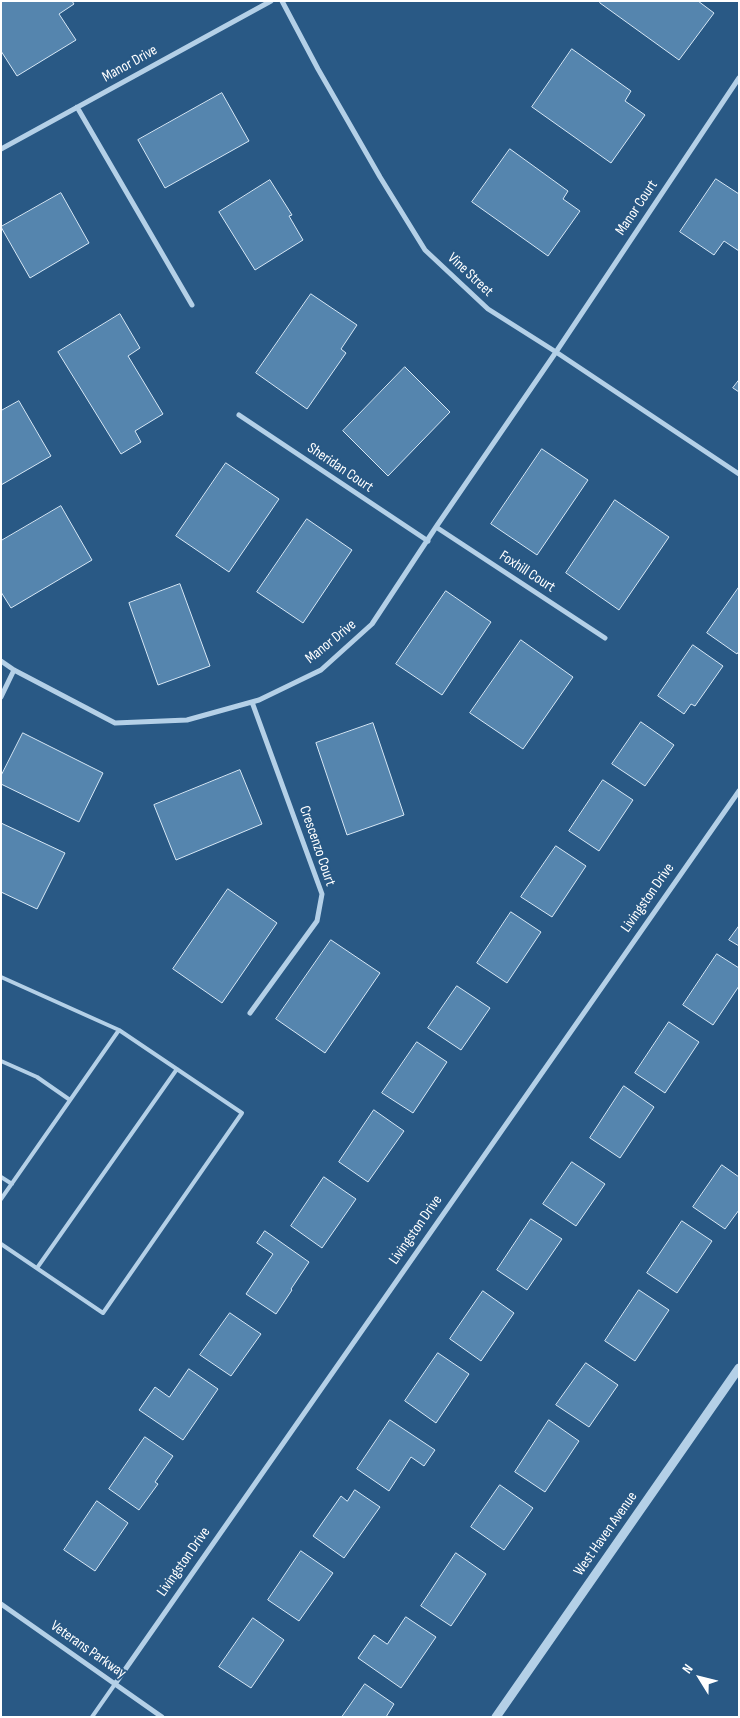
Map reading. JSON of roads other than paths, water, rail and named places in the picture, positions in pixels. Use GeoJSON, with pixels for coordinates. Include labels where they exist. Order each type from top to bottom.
{"type":"FeatureCollection","features":[{"type":"Feature","properties":{"kind":"street","name":"Manor Drive"},"geometry":{"type":"LineString","coordinates":[[1,149],[271,1]]}},
{"type":"Feature","properties":{"kind":"street","name":"Vine Street"},"geometry":{"type":"LineString","coordinates":[[282,1],[318,70],[380,178],[425,250],[488,309],[739,474]]}},
{"type":"Feature","properties":{"kind":"street","name":"Manor Court"},"geometry":{"type":"LineString","coordinates":[[556,352],[739,78]]}},
{"type":"Feature","properties":{"kind":"street"},"geometry":{"type":"LineString","coordinates":[[77,107],[192,305]]}},
{"type":"Feature","properties":{"kind":"street","name":"Manor Drive"},"geometry":{"type":"LineString","coordinates":[[1,661],[14,670],[115,723],[187,720],[259,700],[321,670],[372,624],[556,352]]}},
{"type":"Feature","properties":{"kind":"street","name":"Sheridan Court"},"geometry":{"type":"LineString","coordinates":[[239,415],[428,541]]}},
{"type":"Feature","properties":{"kind":"street","name":"Foxhill Court"},"geometry":{"type":"LineString","coordinates":[[436,527],[605,638]]}},
{"type":"Feature","properties":{"kind":"street"},"geometry":{"type":"LineString","coordinates":[[1,697],[14,670]]}},
{"type":"Feature","properties":{"kind":"street","name":"Crescenzo Court"},"geometry":{"type":"LineString","coordinates":[[250,1013],[318,922],[322,894],[252,702]]}},
{"type":"Feature","properties":{"kind":"street","name":"Livingston Drive"},"geometry":{"type":"LineString","coordinates":[[114,1684],[739,791]]}},
{"type":"Feature","properties":{"kind":"street","name":"West Haven Avenue"},"geometry":{"type":"LineString","coordinates":[[496,1717],[739,1368]]}},
{"type":"Feature","properties":{"kind":"street","name":"Veterans Parkway"},"geometry":{"type":"LineString","coordinates":[[1,1604],[162,1717]]}},
{"type":"Feature","properties":{"kind":"lane"},"geometry":{"type":"LineString","coordinates":[[1,978],[119,1030],[242,1113],[103,1313],[1,1244]]}},
{"type":"Feature","properties":{"kind":"lane"},"geometry":{"type":"LineString","coordinates":[[1,1199],[119,1030]]}},
{"type":"Feature","properties":{"kind":"lane"},"geometry":{"type":"LineString","coordinates":[[1,1061],[37,1077],[70,1100]]}},
{"type":"Feature","properties":{"kind":"lane"},"geometry":{"type":"LineString","coordinates":[[37,1268],[177,1069]]}},
{"type":"Feature","properties":{"kind":"lane"},"geometry":{"type":"LineString","coordinates":[[1,1177],[12,1184]]}},
{"type":"Feature","properties":{"kind":"lane"},"geometry":{"type":"LineString","coordinates":[[92,1717],[114,1684]]}}]}
